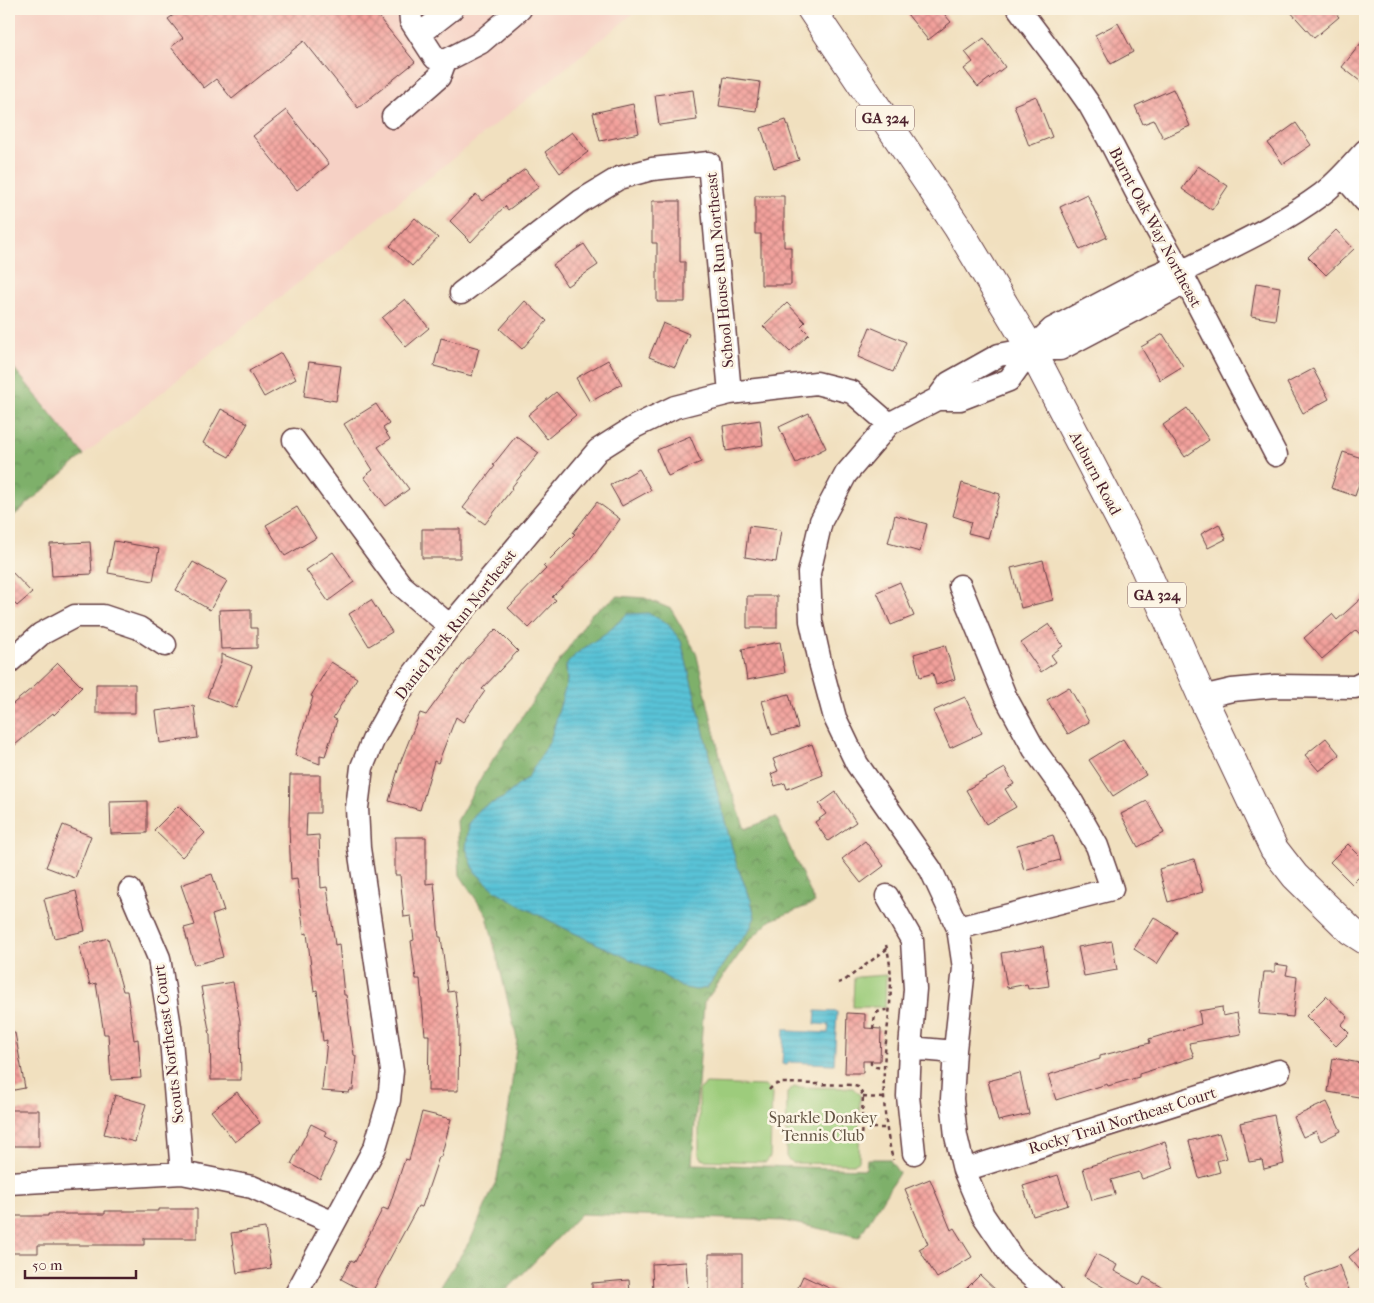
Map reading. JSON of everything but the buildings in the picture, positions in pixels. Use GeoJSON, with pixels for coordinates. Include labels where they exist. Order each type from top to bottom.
{"type":"FeatureCollection","features":[{"type":"Feature","properties":{"kind":"main road","name":"Auburn Road"},"geometry":{"type":"LineString","coordinates":[[811,9],[958,228],[1031,349],[1144,566],[1202,697],[1274,848],[1296,876],[1351,931],[1365,940]]}},
{"type":"Feature","properties":{"kind":"street"},"geometry":{"type":"LineString","coordinates":[[410,9],[411,21],[435,58],[445,62]]}},
{"type":"Feature","properties":{"kind":"street"},"geometry":{"type":"LineString","coordinates":[[420,34],[452,9]]}},
{"type":"Feature","properties":{"kind":"street"},"geometry":{"type":"LineString","coordinates":[[393,116],[439,77],[445,62],[480,43],[520,9]]}},
{"type":"Feature","properties":{"kind":"street","name":"Burnt Oak Way Northeast"},"geometry":{"type":"LineString","coordinates":[[1019,9],[1089,104],[1181,272],[1276,456]]}},
{"type":"Feature","properties":{"kind":"street"},"geometry":{"type":"LineString","coordinates":[[1051,1294],[1015,1262],[982,1215],[964,1170],[956,1136],[952,1099],[964,968],[958,928],[931,870],[858,764],[835,718],[811,621],[809,573],[820,521],[846,474],[890,424],[937,399],[960,400],[1009,380],[1031,349],[1052,329],[1147,279],[1162,272],[1181,272],[1283,220],[1322,194],[1365,151]]}},
{"type":"Feature","properties":{"kind":"street","name":"School House Run Northeast"},"geometry":{"type":"LineString","coordinates":[[461,293],[581,201],[619,178],[652,169],[709,163],[730,393]]}},
{"type":"Feature","properties":{"kind":"street"},"geometry":{"type":"LineString","coordinates":[[1342,176],[1365,200]]}},
{"type":"Feature","properties":{"kind":"street","name":"Daniel Park Run Northeast"},"geometry":{"type":"LineString","coordinates":[[296,1294],[375,1147],[389,1100],[392,1071],[359,848],[357,808],[362,767],[374,738],[399,692],[450,626],[598,450],[636,426],[675,407],[730,393],[816,383],[852,392],[890,424]]}},
{"type":"Feature","properties":{"kind":"street"},"geometry":{"type":"LineString","coordinates":[[294,440],[402,585],[450,626]]}},
{"type":"Feature","properties":{"kind":"street"},"geometry":{"type":"LineString","coordinates":[[958,928],[1112,889],[1096,846],[1076,809],[1034,749],[1005,696],[960,586]]}},
{"type":"Feature","properties":{"kind":"street"},"geometry":{"type":"LineString","coordinates":[[9,662],[41,634],[74,616],[103,616],[139,628],[165,645]]}},
{"type":"Feature","properties":{"kind":"street"},"geometry":{"type":"LineString","coordinates":[[1202,697],[1232,690],[1275,686],[1354,687],[1365,682]]}},
{"type":"Feature","properties":{"kind":"street","name":"Scouts Northeast Court"},"geometry":{"type":"LineString","coordinates":[[130,890],[159,958],[170,1026],[182,1173]]}},
{"type":"Feature","properties":{"kind":"street"},"geometry":{"type":"LineString","coordinates":[[887,896],[912,940],[915,989],[908,1096],[914,1153]]}},
{"type":"Feature","properties":{"kind":"street"},"geometry":{"type":"LineString","coordinates":[[910,1048],[955,1052]]}},
{"type":"Feature","properties":{"kind":"street","name":"Rocky Trail Northeast Court"},"geometry":{"type":"LineString","coordinates":[[964,1170],[1279,1071]]}},
{"type":"Feature","properties":{"kind":"street"},"geometry":{"type":"LineString","coordinates":[[9,1183],[182,1173],[252,1188],[334,1223]]}},
{"type":"Feature","properties":{"kind":"path"},"geometry":{"type":"LineString","coordinates":[[886,945],[890,972],[890,1010],[884,1068],[884,1098],[893,1160]]}},
{"type":"Feature","properties":{"kind":"path"},"geometry":{"type":"LineString","coordinates":[[838,983],[844,981],[887,949]]}},
{"type":"Feature","properties":{"kind":"path"},"geometry":{"type":"LineString","coordinates":[[873,1028],[875,1015],[880,1009],[890,1010]]}},
{"type":"Feature","properties":{"kind":"path"},"geometry":{"type":"LineString","coordinates":[[871,1061],[873,1066],[884,1068]]}},
{"type":"Feature","properties":{"kind":"path"},"geometry":{"type":"LineString","coordinates":[[768,1090],[777,1083],[852,1085],[858,1087],[863,1097],[861,1140]]}},
{"type":"Feature","properties":{"kind":"path"},"geometry":{"type":"LineString","coordinates":[[863,1097],[884,1098]]}},
{"type":"Feature","properties":{"kind":"path"},"geometry":{"type":"LineString","coordinates":[[872,1128],[887,1128]]}},
{"type":"Feature","properties":{"kind":"shaded area"},"geometry":{"type":"Polygon","coordinates":[[[9,9],[639,9],[84,455],[9,362],[9,9]]]}},
{"type":"Feature","properties":{"kind":"green space"},"geometry":{"type":"Polygon","coordinates":[[[9,362],[84,455],[9,520],[9,362]]]}},
{"type":"Feature","properties":{"kind":"green space"},"geometry":{"type":"Polygon","coordinates":[[[618,596],[645,598],[671,609],[696,652],[721,761],[745,829],[776,817],[815,903],[771,920],[749,941],[704,1003],[692,1164],[866,1169],[867,1159],[889,1159],[899,1173],[859,1237],[784,1221],[581,1214],[503,1294],[436,1294],[471,1239],[497,1179],[509,1107],[517,1039],[487,916],[460,875],[457,821],[483,774],[592,613],[618,596]]]}},
{"type":"Feature","properties":{"kind":"green space"},"geometry":{"type":"Polygon","coordinates":[[[886,975],[885,1007],[853,1007],[854,978],[886,975]]]}},
{"type":"Feature","properties":{"kind":"green space","name":"Sparkle Donkey Tennis Club"},"geometry":{"type":"Polygon","coordinates":[[[706,1084],[765,1086],[772,1093],[770,1157],[766,1162],[703,1160],[699,1154],[699,1090],[706,1084]]]}},
{"type":"Feature","properties":{"kind":"green space","name":"Sparkle Donkey Tennis Club"},"geometry":{"type":"Polygon","coordinates":[[[794,1087],[853,1088],[860,1095],[859,1160],[854,1164],[792,1163],[786,1157],[787,1093],[794,1087]]]}},
{"type":"Feature","properties":{"kind":"water"},"geometry":{"type":"Polygon","coordinates":[[[648,613],[667,623],[681,641],[737,866],[751,900],[755,917],[749,931],[735,947],[707,988],[696,990],[681,987],[661,974],[570,931],[496,891],[475,872],[466,848],[469,824],[479,809],[503,798],[528,777],[550,741],[567,681],[566,665],[577,653],[610,630],[627,614],[648,613]]]}},
{"type":"Feature","properties":{"kind":"water"},"geometry":{"type":"Polygon","coordinates":[[[816,1011],[837,1012],[834,1064],[788,1062],[787,1065],[782,1064],[784,1029],[789,1031],[828,1033],[829,1025],[815,1024],[816,1011]]]}}]}
